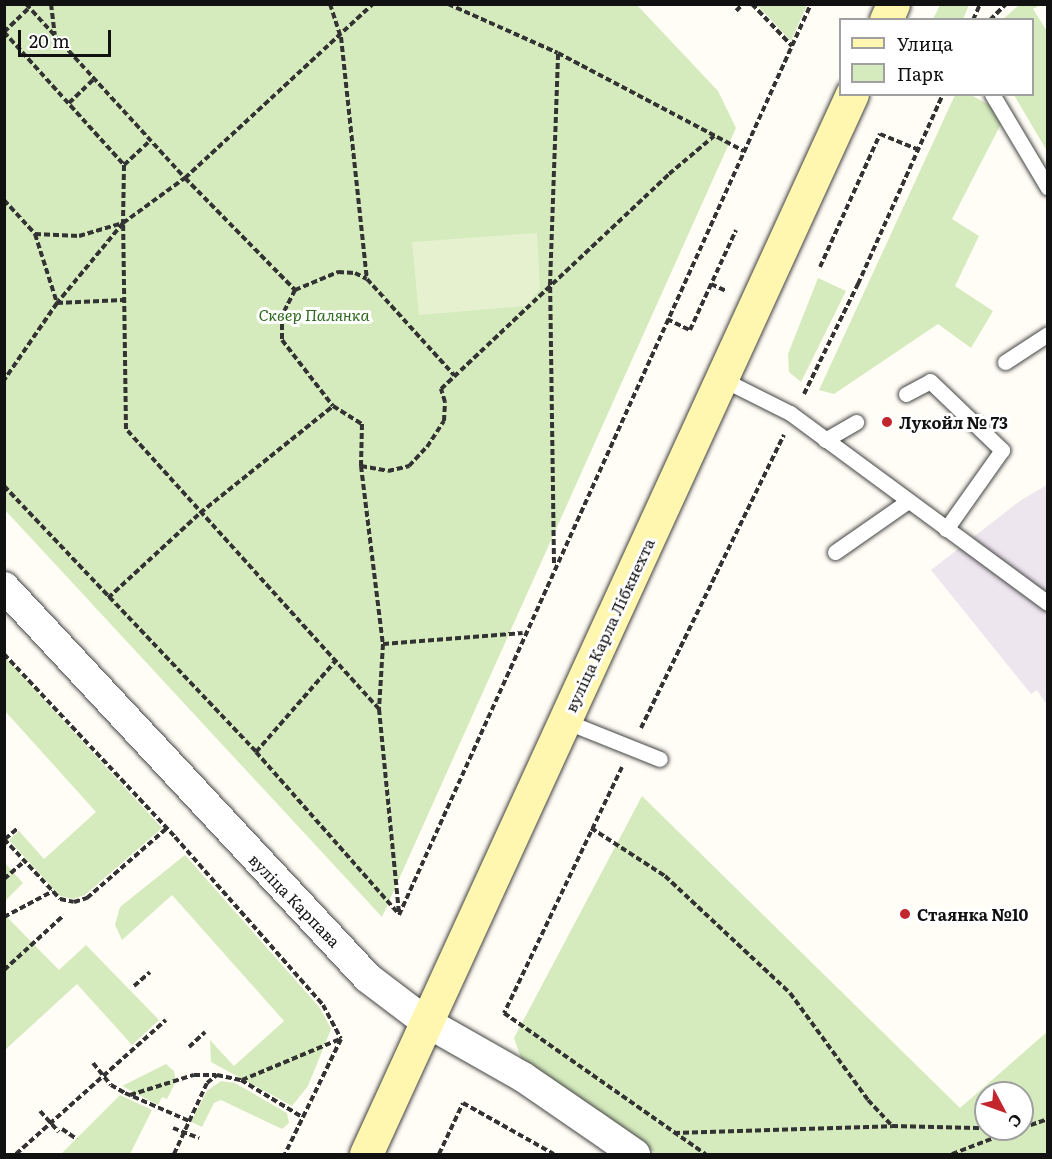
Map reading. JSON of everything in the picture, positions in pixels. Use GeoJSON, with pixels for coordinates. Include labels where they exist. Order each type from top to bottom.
{"type":"FeatureCollection","features":[{"type":"Feature","properties":{"kind":"main road"},"geometry":{"type":"LineString","coordinates":[[887,18],[893,4]]}},
{"type":"Feature","properties":{"kind":"main road","name":"вуліца Карла Лібкнехта"},"geometry":{"type":"LineString","coordinates":[[366,1155],[851,96]]}},
{"type":"Feature","properties":{"kind":"street","name":"вуліца Карпава"},"geometry":{"type":"LineString","coordinates":[[4,587],[368,978],[426,1022],[523,1077],[635,1155]]}},
{"type":"Feature","properties":{"kind":"lane"},"geometry":{"type":"LineString","coordinates":[[993,96],[1047,188]]}},
{"type":"Feature","properties":{"kind":"lane"},"geometry":{"type":"LineString","coordinates":[[1005,362],[1047,334]]}},
{"type":"Feature","properties":{"kind":"lane"},"geometry":{"type":"LineString","coordinates":[[722,379],[790,413],[1047,603]]}},
{"type":"Feature","properties":{"kind":"lane"},"geometry":{"type":"LineString","coordinates":[[906,394],[930,381],[1002,450],[946,529]]}},
{"type":"Feature","properties":{"kind":"lane"},"geometry":{"type":"LineString","coordinates":[[825,440],[856,422]]}},
{"type":"Feature","properties":{"kind":"lane"},"geometry":{"type":"LineString","coordinates":[[835,552],[908,501]]}},
{"type":"Feature","properties":{"kind":"lane"},"geometry":{"type":"LineString","coordinates":[[565,721],[660,759]]}},
{"type":"Feature","properties":{"kind":"path"},"geometry":{"type":"LineString","coordinates":[[51,4],[55,36]]}},
{"type":"Feature","properties":{"kind":"path"},"geometry":{"type":"LineString","coordinates":[[330,4],[341,37],[368,279]]}},
{"type":"Feature","properties":{"kind":"path"},"geometry":{"type":"LineString","coordinates":[[4,380],[57,303],[123,223],[185,178],[341,37],[373,4]]}},
{"type":"Feature","properties":{"kind":"path"},"geometry":{"type":"LineString","coordinates":[[448,4],[558,53],[744,151]]}},
{"type":"Feature","properties":{"kind":"path"},"geometry":{"type":"LineString","coordinates":[[735,11],[743,4]]}},
{"type":"Feature","properties":{"kind":"path"},"geometry":{"type":"LineString","coordinates":[[752,4],[792,46]]}},
{"type":"Feature","properties":{"kind":"path"},"geometry":{"type":"LineString","coordinates":[[399,915],[523,633],[811,4]]}},
{"type":"Feature","properties":{"kind":"path"},"geometry":{"type":"LineString","coordinates":[[974,18],[980,4]]}},
{"type":"Feature","properties":{"kind":"path"},"geometry":{"type":"LineString","coordinates":[[992,18],[1006,4]]}},
{"type":"Feature","properties":{"kind":"path"},"geometry":{"type":"LineString","coordinates":[[295,290],[185,178],[27,6],[4,32],[124,165],[123,300],[126,429],[200,513],[338,659],[379,709]]}},
{"type":"Feature","properties":{"kind":"path"},"geometry":{"type":"LineString","coordinates":[[554,567],[550,285],[558,53]]}},
{"type":"Feature","properties":{"kind":"path"},"geometry":{"type":"LineString","coordinates":[[69,103],[94,80]]}},
{"type":"Feature","properties":{"kind":"path"},"geometry":{"type":"LineString","coordinates":[[705,1155],[504,1013],[591,828],[785,433],[790,413],[812,383],[942,96]]}},
{"type":"Feature","properties":{"kind":"path"},"geometry":{"type":"LineString","coordinates":[[820,267],[880,134],[919,150]]}},
{"type":"Feature","properties":{"kind":"path"},"geometry":{"type":"LineString","coordinates":[[362,466],[388,471],[408,466],[428,447],[444,421],[445,402],[441,389],[550,285],[714,136]]}},
{"type":"Feature","properties":{"kind":"path"},"geometry":{"type":"LineString","coordinates":[[124,165],[151,141]]}},
{"type":"Feature","properties":{"kind":"path"},"geometry":{"type":"LineString","coordinates":[[4,200],[35,234],[57,303]]}},
{"type":"Feature","properties":{"kind":"path"},"geometry":{"type":"LineString","coordinates":[[35,234],[79,236],[123,223]]}},
{"type":"Feature","properties":{"kind":"path"},"geometry":{"type":"LineString","coordinates":[[667,319],[690,330],[736,230]]}},
{"type":"Feature","properties":{"kind":"path"},"geometry":{"type":"LineString","coordinates":[[399,915],[379,709],[382,644],[362,466],[362,424],[333,406],[282,340],[282,315],[295,290],[338,272],[355,273],[368,279],[454,375]]}},
{"type":"Feature","properties":{"kind":"path"},"geometry":{"type":"LineString","coordinates":[[57,303],[123,300]]}},
{"type":"Feature","properties":{"kind":"path"},"geometry":{"type":"LineString","coordinates":[[108,598],[200,513],[333,406]]}},
{"type":"Feature","properties":{"kind":"path"},"geometry":{"type":"LineString","coordinates":[[4,486],[256,752],[399,915]]}},
{"type":"Feature","properties":{"kind":"path"},"geometry":{"type":"LineString","coordinates":[[382,644],[523,633]]}},
{"type":"Feature","properties":{"kind":"path"},"geometry":{"type":"LineString","coordinates":[[4,654],[167,828],[323,1005],[341,1039]]}},
{"type":"Feature","properties":{"kind":"path"},"geometry":{"type":"LineString","coordinates":[[256,752],[338,659]]}},
{"type":"Feature","properties":{"kind":"path"},"geometry":{"type":"LineString","coordinates":[[18,828],[4,839],[60,898],[74,902],[87,898],[167,828]]}},
{"type":"Feature","properties":{"kind":"path"},"geometry":{"type":"LineString","coordinates":[[591,828],[665,876],[790,993],[868,1100],[892,1126]]}},
{"type":"Feature","properties":{"kind":"path"},"geometry":{"type":"LineString","coordinates":[[4,879],[25,861]]}},
{"type":"Feature","properties":{"kind":"path"},"geometry":{"type":"LineString","coordinates":[[4,917],[53,891]]}},
{"type":"Feature","properties":{"kind":"path"},"geometry":{"type":"LineString","coordinates":[[4,970],[64,915]]}},
{"type":"Feature","properties":{"kind":"path"},"geometry":{"type":"LineString","coordinates":[[135,986],[150,972]]}},
{"type":"Feature","properties":{"kind":"path"},"geometry":{"type":"LineString","coordinates":[[16,1155],[166,1020]]}},
{"type":"Feature","properties":{"kind":"path"},"geometry":{"type":"LineString","coordinates":[[189,1047],[205,1032]]}},
{"type":"Feature","properties":{"kind":"path"},"geometry":{"type":"LineString","coordinates":[[241,1080],[341,1039]]}},
{"type":"Feature","properties":{"kind":"path"},"geometry":{"type":"LineString","coordinates":[[285,1155],[341,1039]]}},
{"type":"Feature","properties":{"kind":"path"},"geometry":{"type":"LineString","coordinates":[[93,1063],[104,1076],[130,1095],[189,1121]]}},
{"type":"Feature","properties":{"kind":"path"},"geometry":{"type":"LineString","coordinates":[[130,1095],[194,1075],[217,1075],[241,1080],[302,1117]]}},
{"type":"Feature","properties":{"kind":"path"},"geometry":{"type":"LineString","coordinates":[[174,1155],[207,1083],[217,1075]]}},
{"type":"Feature","properties":{"kind":"path"},"geometry":{"type":"LineString","coordinates":[[439,1155],[464,1103],[554,1155]]}},
{"type":"Feature","properties":{"kind":"path"},"geometry":{"type":"LineString","coordinates":[[40,1111],[51,1123],[77,1138]]}},
{"type":"Feature","properties":{"kind":"path"},"geometry":{"type":"LineString","coordinates":[[673,1133],[892,1126],[974,1129]]}},
{"type":"Feature","properties":{"kind":"path"},"geometry":{"type":"LineString","coordinates":[[173,1128],[199,1138]]}},
{"type":"Feature","properties":{"kind":"path"},"geometry":{"type":"LineString","coordinates":[[952,1155],[986,1141]]}},
{"type":"Feature","properties":{"kind":"shaded area"},"geometry":{"type":"Polygon","coordinates":[[[1047,485],[1047,705],[1037,690],[1031,694],[931,570],[1021,500],[1047,485]]]}},
{"type":"Feature","properties":{"kind":"green space"},"geometry":{"type":"Polygon","coordinates":[[[940,4],[969,5],[963,18],[933,18],[940,4]]]}},
{"type":"Feature","properties":{"kind":"green space","name":"Сквер Палянка"},"geometry":{"type":"Polygon","coordinates":[[[5,5],[637,5],[718,91],[736,128],[382,917],[5,510],[5,5]]]}},
{"type":"Feature","properties":{"kind":"green space"},"geometry":{"type":"Polygon","coordinates":[[[757,5],[807,5],[791,41],[757,5]]]}},
{"type":"Feature","properties":{"kind":"green space"},"geometry":{"type":"Polygon","coordinates":[[[1019,5],[1040,5],[1033,9],[1047,31],[1047,151],[1015,96],[1034,96],[1034,18],[1004,18],[1019,5]]]}},
{"type":"Feature","properties":{"kind":"green space"},"geometry":{"type":"Polygon","coordinates":[[[955,96],[973,96],[991,106],[1003,120],[952,219],[979,236],[955,286],[993,311],[971,348],[938,324],[834,394],[819,390],[955,96]]]}},
{"type":"Feature","properties":{"kind":"green space"},"geometry":{"type":"Polygon","coordinates":[[[537,233],[540,289],[526,306],[419,315],[412,242],[537,233]]]}},
{"type":"Feature","properties":{"kind":"green space"},"geometry":{"type":"Polygon","coordinates":[[[818,278],[846,291],[801,382],[789,372],[788,354],[818,278]]]}},
{"type":"Feature","properties":{"kind":"green space"},"geometry":{"type":"Polygon","coordinates":[[[5,657],[162,828],[85,895],[73,899],[60,896],[9,840],[19,831],[44,859],[96,812],[5,711],[5,657]]]}},
{"type":"Feature","properties":{"kind":"green space"},"geometry":{"type":"Polygon","coordinates":[[[642,796],[960,1108],[974,1096],[974,1141],[1034,1141],[1034,1081],[991,1081],[1047,1032],[1047,1154],[657,1154],[522,1061],[514,1038],[642,796]]]}},
{"type":"Feature","properties":{"kind":"green space"},"geometry":{"type":"Polygon","coordinates":[[[185,855],[320,1008],[331,1029],[308,1086],[292,1106],[211,1062],[210,1040],[234,1066],[284,1021],[172,895],[122,940],[115,925],[120,907],[185,855]]]}},
{"type":"Feature","properties":{"kind":"green space"},"geometry":{"type":"Polygon","coordinates":[[[5,863],[23,883],[5,901],[5,863]]]}},
{"type":"Feature","properties":{"kind":"green space"},"geometry":{"type":"Polygon","coordinates":[[[5,915],[59,970],[86,945],[159,1020],[132,1045],[77,984],[5,1050],[5,915]]]}},
{"type":"Feature","properties":{"kind":"green space"},"geometry":{"type":"Polygon","coordinates":[[[166,1064],[174,1071],[176,1081],[167,1099],[162,1097],[158,1105],[122,1086],[166,1064]]]}},
{"type":"Feature","properties":{"kind":"green space"},"geometry":{"type":"Polygon","coordinates":[[[221,1081],[235,1083],[287,1113],[289,1123],[282,1129],[221,1100],[214,1103],[202,1127],[191,1122],[207,1091],[221,1081]]]}},
{"type":"Feature","properties":{"kind":"green space"},"geometry":{"type":"Polygon","coordinates":[[[120,1095],[152,1110],[130,1154],[61,1154],[120,1095]]]}},
{"type":"Feature","properties":{"kind":"place","name":"Лукойл № 73"},"geometry":{"type":"Point","coordinates":[887,422]}},
{"type":"Feature","properties":{"kind":"place","name":"Стаянка №10"},"geometry":{"type":"Point","coordinates":[905,914]}}]}
